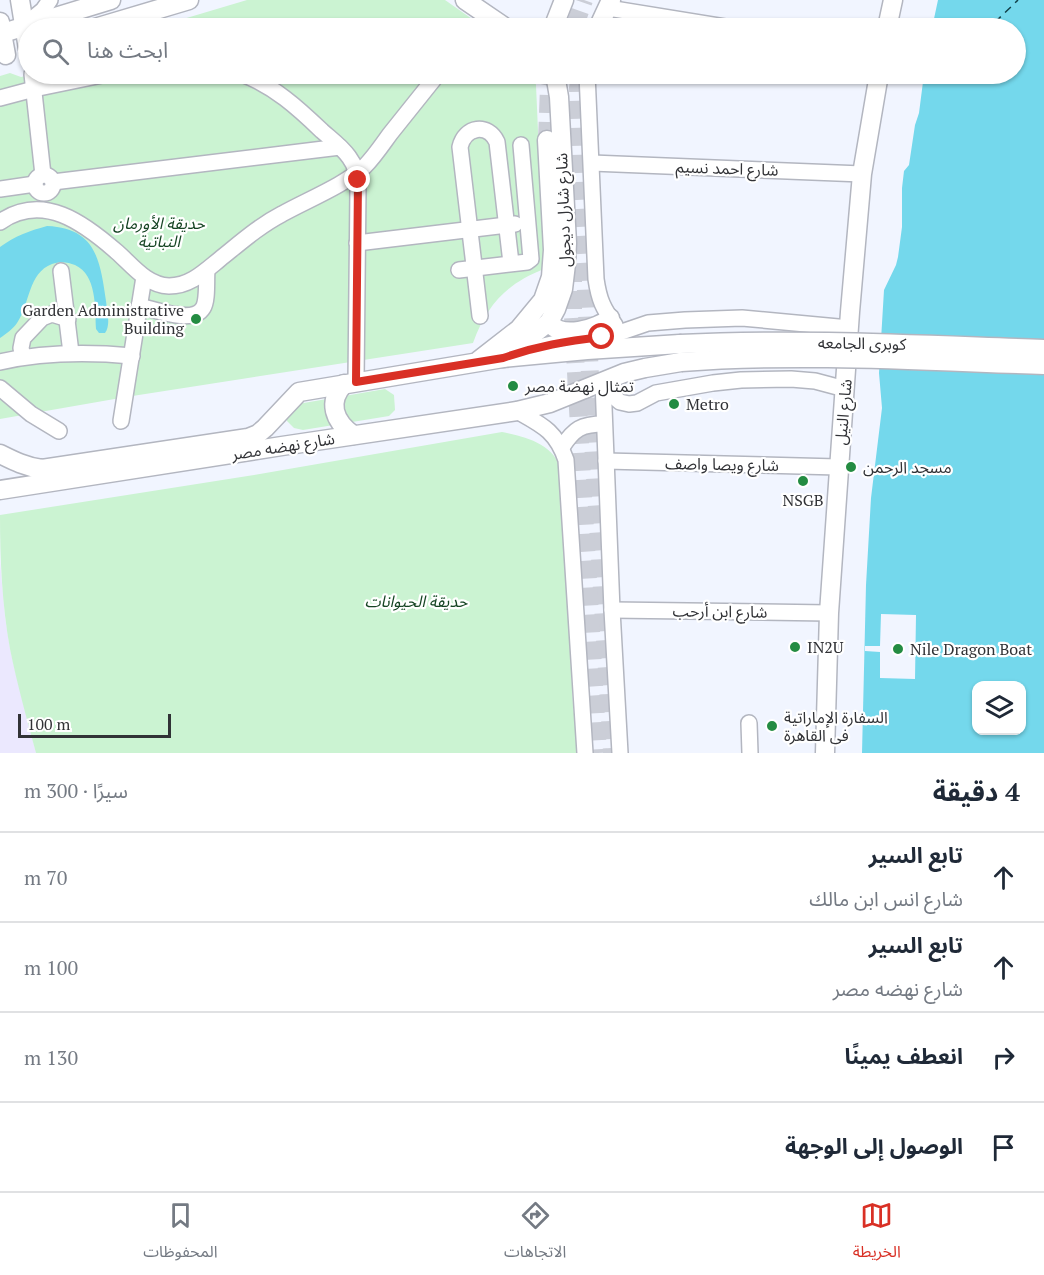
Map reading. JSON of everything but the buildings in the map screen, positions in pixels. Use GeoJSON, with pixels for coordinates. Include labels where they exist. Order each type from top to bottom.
{"type":"FeatureCollection","features":[{"type":"Feature","properties":{"kind":"main road"},"geometry":{"type":"LineString","coordinates":[[20,0],[23,18]]}},
{"type":"Feature","properties":{"kind":"main road"},"geometry":{"type":"LineString","coordinates":[[51,18],[111,0]]}},
{"type":"Feature","properties":{"kind":"main road"},"geometry":{"type":"LineString","coordinates":[[128,18],[189,0]]}},
{"type":"Feature","properties":{"kind":"main road"},"geometry":{"type":"LineString","coordinates":[[465,0],[491,18]]}},
{"type":"Feature","properties":{"kind":"main road"},"geometry":{"type":"LineString","coordinates":[[557,18],[564,0]]}},
{"type":"Feature","properties":{"kind":"main road"},"geometry":{"type":"LineString","coordinates":[[889,18],[893,0]]}},
{"type":"Feature","properties":{"kind":"main road"},"geometry":{"type":"LineString","coordinates":[[603,18],[609,4]]}},
{"type":"Feature","properties":{"kind":"main road"},"geometry":{"type":"LineString","coordinates":[[18,27],[1,29],[3,56],[18,52]]}},
{"type":"Feature","properties":{"kind":"main road","name":"شارع شارل ديجول"},"geometry":{"type":"LineString","coordinates":[[503,358],[549,322],[560,298],[567,243],[557,84]]}},
{"type":"Feature","properties":{"kind":"main road","name":"شارع النيل"},"geometry":{"type":"LineString","coordinates":[[825,753],[829,613],[838,467],[862,174],[877,84]]}},
{"type":"Feature","properties":{"kind":"main road"},"geometry":{"type":"LineString","coordinates":[[477,362],[519,329],[543,300],[552,277],[547,140]]}},
{"type":"Feature","properties":{"kind":"main road"},"geometry":{"type":"LineString","coordinates":[[549,322],[558,330],[576,331],[594,327],[610,318]]}},
{"type":"Feature","properties":{"kind":"main road","name":"كوبرى الجامعه"},"geometry":{"type":"LineString","coordinates":[[503,358],[587,350],[727,342],[868,343],[1044,349]]}},
{"type":"Feature","properties":{"kind":"main road","name":"كوبرى الجامعه"},"geometry":{"type":"LineString","coordinates":[[603,382],[645,368],[681,362],[777,357],[1044,365]]}},
{"type":"Feature","properties":{"kind":"main road","name":"شارع نهضه مصر"},"geometry":{"type":"LineString","coordinates":[[0,454],[30,468],[42,469],[248,438],[265,428],[299,392],[503,358]]}},
{"type":"Feature","properties":{"kind":"main road","name":"شارع نهضه مصر"},"geometry":{"type":"LineString","coordinates":[[0,490],[517,411],[565,398],[603,382]]}},
{"type":"Feature","properties":{"kind":"main road"},"geometry":{"type":"LineString","coordinates":[[350,383],[339,390],[334,405],[338,420],[353,435]]}},
{"type":"Feature","properties":{"kind":"street"},"geometry":{"type":"LineString","coordinates":[[34,18],[50,0]]}},
{"type":"Feature","properties":{"kind":"street"},"geometry":{"type":"LineString","coordinates":[[609,4],[680,18]]}},
{"type":"Feature","properties":{"kind":"street"},"geometry":{"type":"LineString","coordinates":[[0,98],[27,84]]}},
{"type":"Feature","properties":{"kind":"street"},"geometry":{"type":"LineString","coordinates":[[33,84],[44,183],[50,210]]}},
{"type":"Feature","properties":{"kind":"street"},"geometry":{"type":"LineString","coordinates":[[264,84],[288,100],[340,147],[351,159],[357,173],[357,243],[350,383]]}},
{"type":"Feature","properties":{"kind":"street"},"geometry":{"type":"LineString","coordinates":[[0,222],[17,213],[33,209],[50,210],[62,214],[88,230],[155,284],[167,286],[190,282],[267,223],[357,173],[371,159],[430,84]]}},
{"type":"Feature","properties":{"kind":"street"},"geometry":{"type":"LineString","coordinates":[[588,84],[596,279],[602,306],[620,333]]}},
{"type":"Feature","properties":{"kind":"street"},"geometry":{"type":"LineString","coordinates":[[480,316],[466,269],[470,230],[460,147],[464,136],[474,130],[485,130],[491,133],[498,142],[511,263]]}},
{"type":"Feature","properties":{"kind":"street"},"geometry":{"type":"LineString","coordinates":[[466,269],[527,262],[531,259],[520,145]]}},
{"type":"Feature","properties":{"kind":"street"},"geometry":{"type":"LineString","coordinates":[[0,189],[340,147]]}},
{"type":"Feature","properties":{"kind":"street","name":"شارع احمد نسيم"},"geometry":{"type":"LineString","coordinates":[[592,163],[862,174]]}},
{"type":"Feature","properties":{"kind":"street"},"geometry":{"type":"LineString","coordinates":[[357,243],[527,222]]}},
{"type":"Feature","properties":{"kind":"street"},"geometry":{"type":"LineString","coordinates":[[140,306],[181,316],[197,314],[204,306],[207,270]]}},
{"type":"Feature","properties":{"kind":"street"},"geometry":{"type":"LineString","coordinates":[[61,271],[71,353]]}},
{"type":"Feature","properties":{"kind":"street"},"geometry":{"type":"LineString","coordinates":[[121,421],[144,277]]}},
{"type":"Feature","properties":{"kind":"street"},"geometry":{"type":"LineString","coordinates":[[23,357],[21,348],[23,338],[42,318],[52,314],[68,319]]}},
{"type":"Feature","properties":{"kind":"street"},"geometry":{"type":"LineString","coordinates":[[503,358],[539,346],[602,337],[648,323],[742,318],[849,327]]}},
{"type":"Feature","properties":{"kind":"street"},"geometry":{"type":"LineString","coordinates":[[0,362],[23,357],[71,353],[132,356]]}},
{"type":"Feature","properties":{"kind":"street"},"geometry":{"type":"LineString","coordinates":[[603,382],[620,402],[629,404],[642,401],[656,393],[741,380],[815,381],[845,389]]}},
{"type":"Feature","properties":{"kind":"street"},"geometry":{"type":"LineString","coordinates":[[603,382],[620,753]]}},
{"type":"Feature","properties":{"kind":"street"},"geometry":{"type":"LineString","coordinates":[[0,388],[32,414],[60,431]]}},
{"type":"Feature","properties":{"kind":"street"},"geometry":{"type":"LineString","coordinates":[[517,411],[547,429],[562,447],[566,460],[585,753]]}},
{"type":"Feature","properties":{"kind":"street"},"geometry":{"type":"LineString","coordinates":[[562,447],[575,430],[589,425],[604,424]]}},
{"type":"Feature","properties":{"kind":"street","name":"شارع ويصا واصف"},"geometry":{"type":"LineString","coordinates":[[606,461],[838,467]]}},
{"type":"Feature","properties":{"kind":"street","name":"شارع ابن أرحب"},"geometry":{"type":"LineString","coordinates":[[612,610],[829,613]]}},
{"type":"Feature","properties":{"kind":"street"},"geometry":{"type":"LineString","coordinates":[[749,723],[750,753]]}},
{"type":"Feature","properties":{"kind":"shaded area"},"geometry":{"type":"Polygon","coordinates":[[[0,561],[10,649],[36,753],[0,753],[0,561]]]}},
{"type":"Feature","properties":{"kind":"green space"},"geometry":{"type":"Polygon","coordinates":[[[247,0],[445,0],[471,18],[187,18],[247,0]]]}},
{"type":"Feature","properties":{"kind":"green space","name":"حديقة الأورمان النباتية"},"geometry":{"type":"Polygon","coordinates":[[[10,73],[18,76],[18,84],[536,84],[544,269],[519,282],[500,297],[485,318],[473,343],[0,419],[0,76],[10,73]]]}},
{"type":"Feature","properties":{"kind":"green space"},"geometry":{"type":"Polygon","coordinates":[[[385,389],[394,395],[395,410],[389,416],[303,430],[294,428],[287,421],[286,412],[292,405],[385,389]]]}},
{"type":"Feature","properties":{"kind":"green space","name":"حديقة الحيوانات"},"geometry":{"type":"Polygon","coordinates":[[[502,432],[530,439],[546,448],[553,454],[561,471],[573,705],[579,753],[36,753],[7,632],[0,549],[0,515],[254,475],[502,432]]]}},
{"type":"Feature","properties":{"kind":"water"},"geometry":{"type":"Polygon","coordinates":[[[938,0],[1044,0],[1044,753],[862,753],[866,585],[871,498],[882,408],[879,373],[884,290],[898,257],[902,227],[904,171],[909,165],[923,84],[1026,84],[1026,18],[934,18],[938,0]]]}},
{"type":"Feature","properties":{"kind":"water"},"geometry":{"type":"Polygon","coordinates":[[[47,226],[63,228],[76,233],[93,249],[101,272],[106,301],[108,322],[105,333],[99,333],[96,329],[95,302],[87,276],[75,265],[61,262],[44,268],[38,274],[17,323],[0,338],[0,247],[22,234],[47,226]]]}},
{"type":"Feature","properties":{"kind":"pier","name":"Nile Dragon Boat"},"geometry":{"type":"Polygon","coordinates":[[[881,614],[916,615],[915,679],[880,678],[880,652],[865,651],[865,646],[880,646],[881,614]]]}},
{"type":"Feature","properties":{"kind":"ferry route"},"geometry":{"type":"LineString","coordinates":[[999,18],[1018,0]]}},
{"type":"Feature","properties":{"kind":"tunnel"},"geometry":{"type":"LineString","coordinates":[[578,18],[584,0]]}},
{"type":"Feature","properties":{"kind":"tunnel"},"geometry":{"type":"LineString","coordinates":[[547,140],[550,84]]}},
{"type":"Feature","properties":{"kind":"tunnel"},"geometry":{"type":"LineString","coordinates":[[579,84],[580,166],[594,460],[612,753]]}},
{"type":"Feature","properties":{"kind":"tunnel"},"geometry":{"type":"LineString","coordinates":[[573,264],[573,316],[598,753]]}},
{"type":"Feature","properties":{"kind":"place","name":"Garden Administrative Building"},"geometry":{"type":"Point","coordinates":[196,319]}},
{"type":"Feature","properties":{"kind":"place","name":"تمثال نهضة مصر"},"geometry":{"type":"Point","coordinates":[513,386]}},
{"type":"Feature","properties":{"kind":"place","name":"Metro"},"geometry":{"type":"Point","coordinates":[674,404]}},
{"type":"Feature","properties":{"kind":"place","name":"مسجد الرحمن"},"geometry":{"type":"Point","coordinates":[851,467]}},
{"type":"Feature","properties":{"kind":"place","name":"NSGB"},"geometry":{"type":"Point","coordinates":[803,481]}},
{"type":"Feature","properties":{"kind":"place","name":"IN2U"},"geometry":{"type":"Point","coordinates":[795,647]}},
{"type":"Feature","properties":{"kind":"place","name":"Nile Dragon Boat"},"geometry":{"type":"Point","coordinates":[898,649]}},
{"type":"Feature","properties":{"kind":"place","name":"السفارة الإماراتية فى القاهرة"},"geometry":{"type":"Point","coordinates":[772,726]}},
{"type":"Feature","properties":{"kind":"route"},"geometry":{"type":"LineString","coordinates":[[358,180],[356,382],[503,358],[539,346],[602,337]]}}]}
